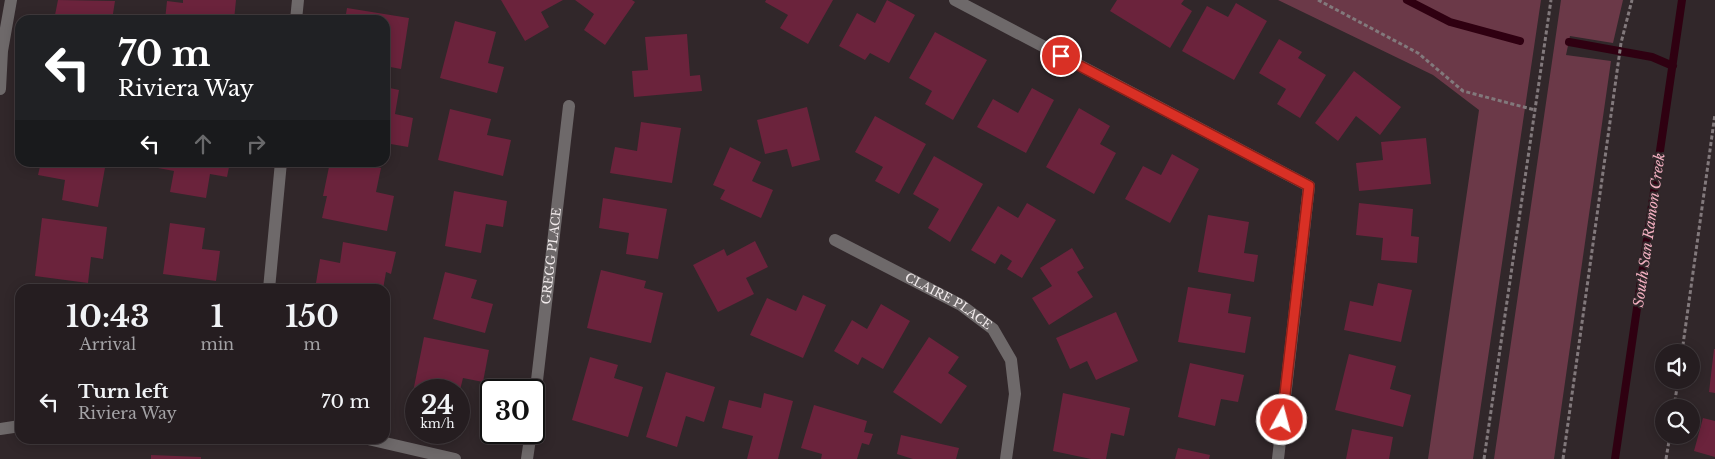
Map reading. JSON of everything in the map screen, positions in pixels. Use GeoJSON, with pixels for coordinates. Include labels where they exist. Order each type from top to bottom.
{"type":"FeatureCollection","features":[{"type":"Feature","properties":{"kind":"street"},"geometry":{"type":"LineString","coordinates":[[0,89],[1,51],[11,0]]}},
{"type":"Feature","properties":{"kind":"street"},"geometry":{"type":"LineString","coordinates":[[296,15],[298,0]]}},
{"type":"Feature","properties":{"kind":"street"},"geometry":{"type":"LineString","coordinates":[[955,0],[1309,186],[1278,459]]}},
{"type":"Feature","properties":{"kind":"street","name":"GREGG PLACE"},"geometry":{"type":"LineString","coordinates":[[537,379],[569,106]]}},
{"type":"Feature","properties":{"kind":"street"},"geometry":{"type":"LineString","coordinates":[[270,284],[281,167]]}},
{"type":"Feature","properties":{"kind":"street","name":"CLAIRE PLACE"},"geometry":{"type":"LineString","coordinates":[[835,240],[961,304],[993,329],[1011,360],[1015,394],[1006,459]]}},
{"type":"Feature","properties":{"kind":"street"},"geometry":{"type":"LineString","coordinates":[[0,429],[15,427]]}},
{"type":"Feature","properties":{"kind":"street"},"geometry":{"type":"LineString","coordinates":[[390,444],[455,459]]}},
{"type":"Feature","properties":{"kind":"street"},"geometry":{"type":"LineString","coordinates":[[528,459],[530,444]]}},
{"type":"Feature","properties":{"kind":"path"},"geometry":{"type":"LineString","coordinates":[[1318,0],[1418,53],[1463,91],[1534,110]]}},
{"type":"Feature","properties":{"kind":"path"},"geometry":{"type":"LineString","coordinates":[[1484,459],[1551,0]]}},
{"type":"Feature","properties":{"kind":"path"},"geometry":{"type":"LineString","coordinates":[[1563,459],[1621,43],[1632,0]]}},
{"type":"Feature","properties":{"kind":"path"},"geometry":{"type":"LineString","coordinates":[[1683,344],[1715,114]]}},
{"type":"Feature","properties":{"kind":"path"},"geometry":{"type":"LineString","coordinates":[[1666,459],[1668,444]]}},
{"type":"Feature","properties":{"kind":"shaded area"},"geometry":{"type":"Polygon","coordinates":[[[1278,0],[1541,0],[1473,459],[1428,459],[1479,110],[1433,75],[1278,0]]]}},
{"type":"Feature","properties":{"kind":"shaded area"},"geometry":{"type":"Polygon","coordinates":[[[1561,0],[1623,0],[1613,43],[1570,36],[1566,55],[1611,61],[1554,459],[1494,459],[1561,0]]]}},
{"type":"Feature","properties":{"kind":"building"},"geometry":{"type":"Polygon","coordinates":[[[58,0],[115,1],[113,15],[55,15],[58,0]]]}},
{"type":"Feature","properties":{"kind":"building"},"geometry":{"type":"Polygon","coordinates":[[[183,0],[236,0],[234,15],[166,15],[167,1],[183,3],[183,0]]]}},
{"type":"Feature","properties":{"kind":"building"},"geometry":{"type":"Polygon","coordinates":[[[501,0],[563,0],[541,12],[549,27],[525,41],[501,0]]]}},
{"type":"Feature","properties":{"kind":"building"},"geometry":{"type":"Polygon","coordinates":[[[575,0],[632,0],[635,2],[605,45],[584,30],[594,14],[575,0]]]}},
{"type":"Feature","properties":{"kind":"building"},"geometry":{"type":"Polygon","coordinates":[[[766,0],[833,0],[808,44],[780,28],[788,15],[765,2],[766,0]]]}},
{"type":"Feature","properties":{"kind":"building"},"geometry":{"type":"Polygon","coordinates":[[[887,0],[915,15],[889,63],[870,53],[865,60],[839,46],[857,13],[875,23],[887,0]]]}},
{"type":"Feature","properties":{"kind":"building"},"geometry":{"type":"Polygon","coordinates":[[[1117,0],[1184,0],[1181,4],[1192,11],[1170,48],[1110,11],[1117,0]]]}},
{"type":"Feature","properties":{"kind":"building"},"geometry":{"type":"Polygon","coordinates":[[[1236,3],[1267,21],[1234,80],[1182,51],[1207,6],[1228,17],[1236,3]]]}},
{"type":"Feature","properties":{"kind":"building"},"geometry":{"type":"Polygon","coordinates":[[[347,8],[409,18],[401,69],[390,67],[390,15],[346,15],[347,8]]]}},
{"type":"Feature","properties":{"kind":"building"},"geometry":{"type":"Polygon","coordinates":[[[455,21],[496,32],[488,63],[504,67],[497,93],[440,78],[455,21]]]}},
{"type":"Feature","properties":{"kind":"building"},"geometry":{"type":"Polygon","coordinates":[[[935,32],[987,60],[953,120],[925,104],[932,91],[909,78],[935,32]]]}},
{"type":"Feature","properties":{"kind":"building"},"geometry":{"type":"Polygon","coordinates":[[[687,34],[690,76],[700,75],[702,91],[634,97],[632,71],[648,70],[645,37],[687,34]]]}},
{"type":"Feature","properties":{"kind":"building"},"geometry":{"type":"Polygon","coordinates":[[[1279,39],[1302,52],[1298,58],[1326,75],[1300,118],[1277,104],[1286,89],[1259,73],[1279,39]]]}},
{"type":"Feature","properties":{"kind":"building"},"geometry":{"type":"Polygon","coordinates":[[[1354,71],[1401,107],[1380,135],[1356,116],[1338,141],[1315,123],[1354,71]]]}},
{"type":"Feature","properties":{"kind":"building"},"geometry":{"type":"Polygon","coordinates":[[[390,88],[399,90],[395,114],[413,118],[408,147],[390,144],[390,88]]]}},
{"type":"Feature","properties":{"kind":"building"},"geometry":{"type":"Polygon","coordinates":[[[1032,88],[1054,100],[1026,153],[977,127],[993,99],[1018,113],[1032,88]]]}},
{"type":"Feature","properties":{"kind":"building"},"geometry":{"type":"Polygon","coordinates":[[[807,107],[820,160],[792,167],[787,149],[765,154],[757,120],[807,107]]]}},
{"type":"Feature","properties":{"kind":"building"},"geometry":{"type":"Polygon","coordinates":[[[1079,108],[1110,126],[1100,144],[1116,153],[1094,194],[1046,167],[1079,108]]]}},
{"type":"Feature","properties":{"kind":"building"},"geometry":{"type":"Polygon","coordinates":[[[450,109],[491,119],[487,135],[511,140],[503,176],[438,160],[450,109]]]}},
{"type":"Feature","properties":{"kind":"building"},"geometry":{"type":"Polygon","coordinates":[[[875,116],[926,144],[899,194],[875,181],[883,167],[855,152],[875,116]]]}},
{"type":"Feature","properties":{"kind":"building"},"geometry":{"type":"Polygon","coordinates":[[[641,122],[681,128],[672,183],[610,173],[615,147],[637,151],[641,122]]]}},
{"type":"Feature","properties":{"kind":"building"},"geometry":{"type":"Polygon","coordinates":[[[1426,138],[1431,184],[1359,191],[1356,163],[1383,160],[1381,142],[1426,138]]]}},
{"type":"Feature","properties":{"kind":"building"},"geometry":{"type":"Polygon","coordinates":[[[730,147],[761,162],[752,181],[773,190],[761,218],[720,199],[725,190],[713,185],[730,147]]]}},
{"type":"Feature","properties":{"kind":"building"},"geometry":{"type":"Polygon","coordinates":[[[1172,154],[1199,169],[1170,223],[1125,199],[1143,166],[1161,175],[1172,154]]]}},
{"type":"Feature","properties":{"kind":"building"},"geometry":{"type":"Polygon","coordinates":[[[934,156],[983,184],[950,242],[928,228],[939,209],[913,194],[934,156]]]}},
{"type":"Feature","properties":{"kind":"building"},"geometry":{"type":"Polygon","coordinates":[[[40,167],[105,167],[98,207],[62,200],[65,180],[38,175],[40,167]]]}},
{"type":"Feature","properties":{"kind":"building"},"geometry":{"type":"Polygon","coordinates":[[[229,167],[227,177],[210,174],[206,198],[170,192],[174,171],[158,168],[229,167]]]}},
{"type":"Feature","properties":{"kind":"building"},"geometry":{"type":"Polygon","coordinates":[[[329,167],[381,168],[376,192],[394,196],[387,231],[322,218],[327,196],[323,196],[329,167]]]}},
{"type":"Feature","properties":{"kind":"building"},"geometry":{"type":"Polygon","coordinates":[[[454,191],[507,201],[503,227],[486,224],[481,253],[445,246],[454,191]]]}},
{"type":"Feature","properties":{"kind":"building"},"geometry":{"type":"Polygon","coordinates":[[[603,198],[667,209],[658,259],[626,254],[629,233],[599,228],[603,198]]]}},
{"type":"Feature","properties":{"kind":"building"},"geometry":{"type":"Polygon","coordinates":[[[1027,203],[1056,220],[1022,278],[1007,269],[1012,261],[1001,254],[995,264],[971,250],[998,206],[1018,218],[1027,203]]]}},
{"type":"Feature","properties":{"kind":"building"},"geometry":{"type":"Polygon","coordinates":[[[1359,203],[1413,209],[1411,236],[1419,237],[1417,263],[1381,260],[1383,238],[1356,235],[1359,203]]]}},
{"type":"Feature","properties":{"kind":"building"},"geometry":{"type":"Polygon","coordinates":[[[1208,215],[1249,222],[1244,253],[1258,255],[1254,282],[1198,272],[1208,215]]]}},
{"type":"Feature","properties":{"kind":"building"},"geometry":{"type":"Polygon","coordinates":[[[42,218],[107,227],[103,259],[91,257],[88,283],[35,276],[42,218]]]}},
{"type":"Feature","properties":{"kind":"building"},"geometry":{"type":"Polygon","coordinates":[[[170,223],[205,228],[202,249],[220,251],[216,281],[163,274],[170,223]]]}},
{"type":"Feature","properties":{"kind":"building"},"geometry":{"type":"Polygon","coordinates":[[[755,241],[768,267],[746,278],[754,294],[718,312],[693,265],[724,249],[727,256],[755,241]]]}},
{"type":"Feature","properties":{"kind":"building"},"geometry":{"type":"Polygon","coordinates":[[[343,242],[396,252],[391,274],[386,272],[384,284],[316,284],[320,259],[340,263],[343,242]]]}},
{"type":"Feature","properties":{"kind":"building"},"geometry":{"type":"Polygon","coordinates":[[[1072,248],[1084,268],[1077,272],[1093,297],[1049,325],[1032,298],[1052,286],[1040,268],[1072,248]]]}},
{"type":"Feature","properties":{"kind":"building"},"geometry":{"type":"Polygon","coordinates":[[[601,270],[646,281],[644,288],[663,293],[651,343],[587,328],[601,270]]]}},
{"type":"Feature","properties":{"kind":"building"},"geometry":{"type":"Polygon","coordinates":[[[445,272],[477,280],[471,298],[493,304],[485,333],[433,319],[445,272]]]}},
{"type":"Feature","properties":{"kind":"building"},"geometry":{"type":"Polygon","coordinates":[[[1378,283],[1412,290],[1401,342],[1344,330],[1350,301],[1373,306],[1378,283]]]}},
{"type":"Feature","properties":{"kind":"building"},"geometry":{"type":"Polygon","coordinates":[[[1188,287],[1231,294],[1228,313],[1251,317],[1245,353],[1178,342],[1188,287]]]}},
{"type":"Feature","properties":{"kind":"building"},"geometry":{"type":"Polygon","coordinates":[[[803,295],[826,305],[803,358],[750,335],[767,298],[796,311],[803,295]]]}},
{"type":"Feature","properties":{"kind":"building"},"geometry":{"type":"Polygon","coordinates":[[[881,304],[910,321],[883,369],[862,357],[858,365],[834,351],[852,320],[867,329],[881,304]]]}},
{"type":"Feature","properties":{"kind":"building"},"geometry":{"type":"Polygon","coordinates":[[[1116,312],[1138,361],[1096,380],[1087,361],[1070,369],[1056,338],[1116,312]]]}},
{"type":"Feature","properties":{"kind":"building"},"geometry":{"type":"Polygon","coordinates":[[[424,337],[489,350],[484,379],[480,379],[480,381],[463,378],[416,379],[424,337]]]}},
{"type":"Feature","properties":{"kind":"building"},"geometry":{"type":"Polygon","coordinates":[[[929,337],[959,357],[948,373],[967,386],[941,424],[893,392],[929,337]]]}},
{"type":"Feature","properties":{"kind":"building"},"geometry":{"type":"Polygon","coordinates":[[[1715,349],[1715,393],[1709,392],[1715,349]]]}},
{"type":"Feature","properties":{"kind":"building"},"geometry":{"type":"Polygon","coordinates":[[[1349,354],[1396,366],[1390,389],[1411,395],[1403,427],[1335,410],[1349,354]]]}},
{"type":"Feature","properties":{"kind":"building"},"geometry":{"type":"Polygon","coordinates":[[[590,357],[618,365],[614,378],[643,387],[628,437],[572,420],[590,357]]]}},
{"type":"Feature","properties":{"kind":"building"},"geometry":{"type":"Polygon","coordinates":[[[1190,363],[1244,375],[1238,402],[1221,399],[1215,426],[1178,417],[1190,363]]]}},
{"type":"Feature","properties":{"kind":"building"},"geometry":{"type":"Polygon","coordinates":[[[666,372],[715,387],[704,422],[686,416],[677,447],[646,437],[666,372]]]}},
{"type":"Feature","properties":{"kind":"building"},"geometry":{"type":"Polygon","coordinates":[[[764,393],[793,401],[778,459],[747,459],[753,436],[722,428],[729,400],[761,408],[764,393]]]}},
{"type":"Feature","properties":{"kind":"building"},"geometry":{"type":"Polygon","coordinates":[[[1063,393],[1130,408],[1124,436],[1111,433],[1106,459],[1091,459],[1053,451],[1063,393]]]}},
{"type":"Feature","properties":{"kind":"building"},"geometry":{"type":"Polygon","coordinates":[[[814,405],[867,421],[864,432],[873,434],[869,445],[862,443],[857,459],[821,459],[822,454],[801,448],[814,405]]]}},
{"type":"Feature","properties":{"kind":"building"},"geometry":{"type":"Polygon","coordinates":[[[1703,418],[1715,421],[1715,457],[1694,451],[1696,444],[1700,444],[1700,429],[1703,418]]]}},
{"type":"Feature","properties":{"kind":"building"},"geometry":{"type":"Polygon","coordinates":[[[1352,429],[1393,437],[1389,459],[1346,459],[1352,429]]]}},
{"type":"Feature","properties":{"kind":"building"},"geometry":{"type":"Polygon","coordinates":[[[901,435],[959,448],[956,459],[913,459],[897,454],[901,435]]]}},
{"type":"Feature","properties":{"kind":"building"},"geometry":{"type":"Polygon","coordinates":[[[1178,448],[1210,455],[1209,459],[1175,459],[1178,448]]]}},
{"type":"Feature","properties":{"kind":"building"},"geometry":{"type":"Polygon","coordinates":[[[151,455],[201,457],[201,459],[151,459],[151,455]]]}},
{"type":"Feature","properties":{"kind":"waterway"},"geometry":{"type":"LineString","coordinates":[[1407,0],[1450,22],[1520,41]]}},
{"type":"Feature","properties":{"kind":"waterway","name":"South San Ramon Creek"},"geometry":{"type":"LineString","coordinates":[[1615,459],[1682,0]]}},
{"type":"Feature","properties":{"kind":"waterway"},"geometry":{"type":"LineString","coordinates":[[1569,42],[1652,57],[1673,66]]}},
{"type":"Feature","properties":{"kind":"route"},"geometry":{"type":"LineString","coordinates":[[1061,56],[1309,186],[1282,420]]}}]}
